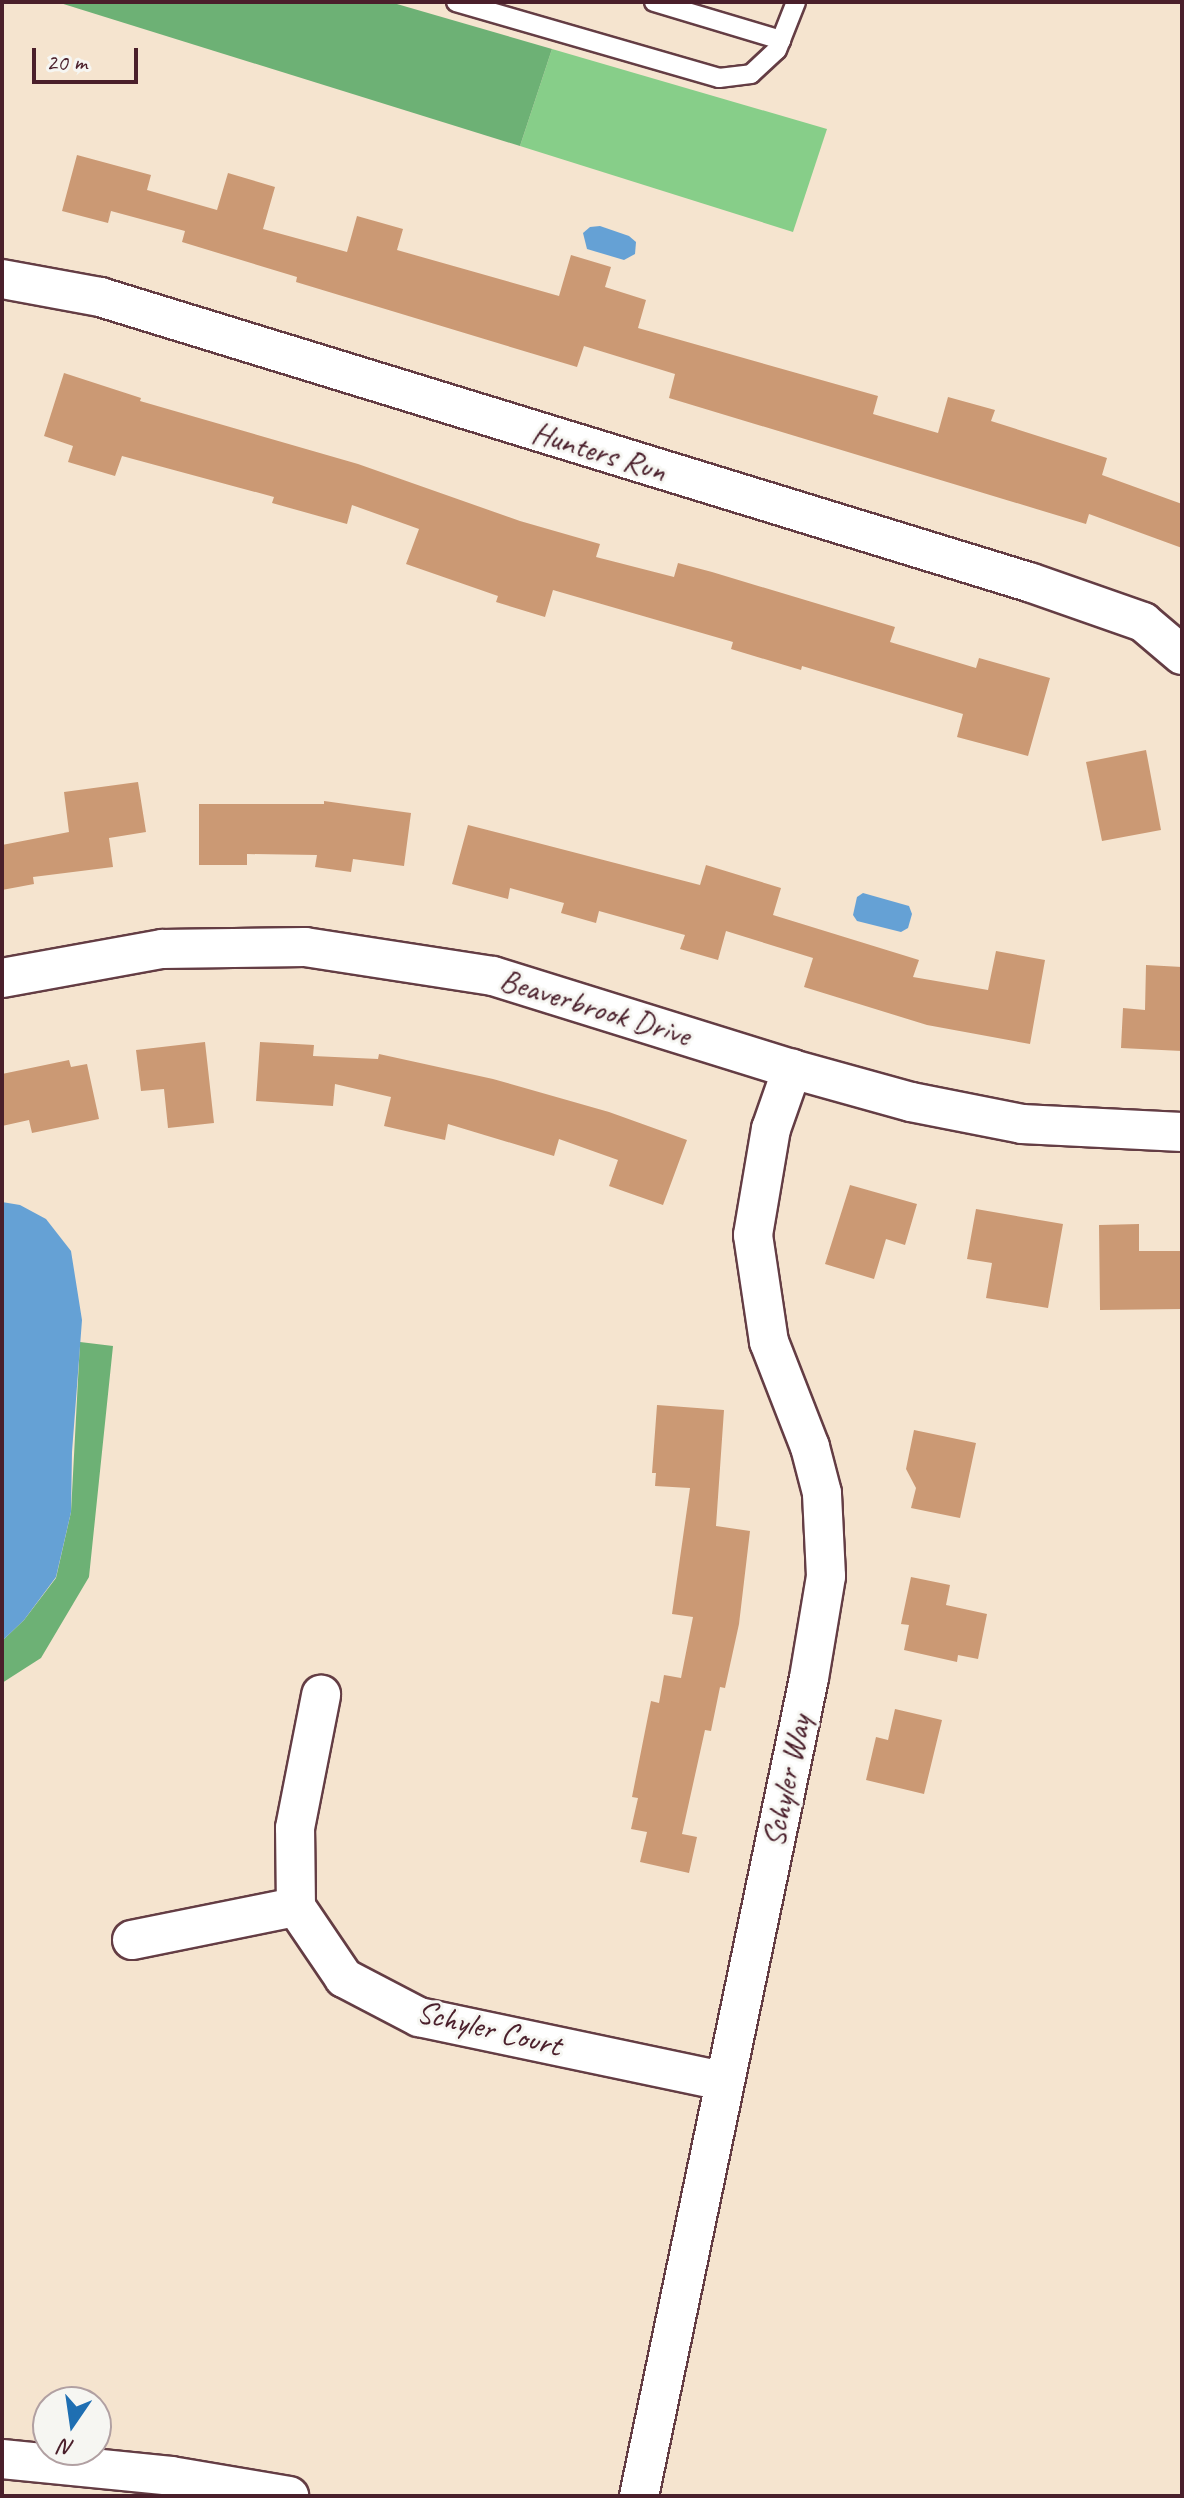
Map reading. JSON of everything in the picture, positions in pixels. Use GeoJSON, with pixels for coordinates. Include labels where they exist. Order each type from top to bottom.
{"type":"FeatureCollection","features":[{"type":"Feature","properties":{"kind":"street","name":"Hunters Run"},"geometry":{"type":"LineString","coordinates":[[2,279],[100,297],[1014,578],[1143,622],[1182,655]]}},
{"type":"Feature","properties":{"kind":"street","name":"Beaverbrook Drive"},"geometry":{"type":"LineString","coordinates":[[2,978],[162,949],[305,947],[493,976],[792,1069],[911,1102],[1022,1124],[1182,1132]]}},
{"type":"Feature","properties":{"kind":"street","name":"Schyler Way"},"geometry":{"type":"LineString","coordinates":[[639,2496],[809,1678],[826,1576],[822,1493],[810,1447],[769,1342],[753,1235],[771,1129],[792,1069]]}},
{"type":"Feature","properties":{"kind":"street"},"geometry":{"type":"LineString","coordinates":[[132,1940],[296,1907],[295,1828],[321,1695]]}},
{"type":"Feature","properties":{"kind":"street","name":"Schyler Court"},"geometry":{"type":"LineString","coordinates":[[296,1907],[344,1978],[419,2017],[724,2081]]}},
{"type":"Feature","properties":{"kind":"street"},"geometry":{"type":"LineString","coordinates":[[2,2459],[171,2476],[289,2496]]}},
{"type":"Feature","properties":{"kind":"lane"},"geometry":{"type":"LineString","coordinates":[[456,2],[719,78],[751,74],[777,50],[796,2]]}},
{"type":"Feature","properties":{"kind":"lane"},"geometry":{"type":"LineString","coordinates":[[654,2],[781,40]]}},
{"type":"Feature","properties":{"kind":"green space"},"geometry":{"type":"Polygon","coordinates":[[[57,2],[390,2],[552,49],[520,146],[57,2]]]}},
{"type":"Feature","properties":{"kind":"green space"},"geometry":{"type":"Polygon","coordinates":[[[552,49],[827,129],[793,232],[520,146],[552,49]]]}},
{"type":"Feature","properties":{"kind":"green space"},"geometry":{"type":"Polygon","coordinates":[[[80,1342],[113,1346],[89,1577],[41,1658],[2,1683],[2,1641],[24,1620],[56,1578],[71,1512],[80,1342]]]}},
{"type":"Feature","properties":{"kind":"water"},"geometry":{"type":"Polygon","coordinates":[[[600,226],[629,236],[636,242],[635,254],[624,260],[587,249],[583,233],[590,227],[600,226]]]}},
{"type":"Feature","properties":{"kind":"water"},"geometry":{"type":"Polygon","coordinates":[[[863,893],[909,906],[912,914],[908,928],[901,932],[857,921],[853,915],[857,897],[863,893]]]}},
{"type":"Feature","properties":{"kind":"water"},"geometry":{"type":"Polygon","coordinates":[[[2,1202],[20,1205],[46,1219],[71,1251],[82,1320],[72,1452],[71,1512],[56,1577],[24,1620],[2,1641],[2,1202]]]}},
{"type":"Feature","properties":{"kind":"building"},"geometry":{"type":"Polygon","coordinates":[[[77,155],[151,175],[147,190],[217,210],[228,173],[275,187],[263,229],[347,252],[357,216],[403,229],[397,250],[559,296],[571,255],[611,267],[605,287],[646,300],[638,328],[878,396],[873,414],[938,433],[948,397],[995,410],[991,421],[1107,458],[1102,475],[1182,504],[1182,548],[1089,514],[1086,524],[669,398],[675,374],[584,346],[577,367],[296,282],[297,277],[182,242],[185,231],[111,211],[108,223],[62,211],[77,155]]]}},
{"type":"Feature","properties":{"kind":"building"},"geometry":{"type":"Polygon","coordinates":[[[64,373],[141,398],[140,401],[358,464],[520,521],[600,544],[596,557],[674,577],[678,563],[712,572],[895,627],[890,642],[976,668],[979,658],[1050,678],[1028,756],[957,737],[963,714],[802,666],[801,670],[731,649],[733,642],[553,590],[545,617],[496,602],[498,596],[406,564],[419,529],[352,505],[347,524],[272,503],[274,497],[122,456],[115,476],[68,462],[73,446],[44,436],[64,373]]]}},
{"type":"Feature","properties":{"kind":"building"},"geometry":{"type":"Polygon","coordinates":[[[1146,750],[1161,830],[1102,841],[1086,762],[1146,750]]]}},
{"type":"Feature","properties":{"kind":"building"},"geometry":{"type":"Polygon","coordinates":[[[138,782],[146,832],[109,838],[113,867],[33,877],[34,884],[2,890],[2,845],[69,832],[64,792],[138,782]]]}},
{"type":"Feature","properties":{"kind":"building"},"geometry":{"type":"Polygon","coordinates":[[[324,801],[411,813],[404,866],[353,859],[351,872],[315,867],[317,855],[247,854],[247,865],[199,865],[199,804],[324,804],[324,801]]]}},
{"type":"Feature","properties":{"kind":"building"},"geometry":{"type":"Polygon","coordinates":[[[468,825],[700,885],[706,865],[781,888],[773,915],[919,960],[913,977],[988,990],[996,951],[1045,960],[1030,1044],[927,1025],[804,987],[813,958],[726,931],[718,960],[680,949],[685,935],[599,911],[596,923],[561,913],[564,903],[510,888],[508,899],[452,884],[468,825]]]}},
{"type":"Feature","properties":{"kind":"building"},"geometry":{"type":"Polygon","coordinates":[[[1146,965],[1182,967],[1182,1051],[1121,1048],[1123,1008],[1145,1010],[1146,965]]]}},
{"type":"Feature","properties":{"kind":"building"},"geometry":{"type":"Polygon","coordinates":[[[205,1042],[214,1123],[168,1128],[164,1089],[141,1091],[136,1050],[205,1042]]]}},
{"type":"Feature","properties":{"kind":"building"},"geometry":{"type":"Polygon","coordinates":[[[260,1042],[314,1045],[313,1056],[378,1059],[379,1054],[493,1079],[609,1112],[687,1140],[663,1205],[609,1186],[618,1160],[559,1139],[554,1156],[448,1124],[445,1140],[384,1126],[391,1097],[335,1084],[333,1106],[256,1101],[260,1042]]]}},
{"type":"Feature","properties":{"kind":"building"},"geometry":{"type":"Polygon","coordinates":[[[69,1060],[71,1067],[87,1064],[99,1119],[32,1133],[29,1120],[2,1126],[2,1074],[69,1060]]]}},
{"type":"Feature","properties":{"kind":"building"},"geometry":{"type":"Polygon","coordinates":[[[850,1185],[917,1204],[905,1245],[886,1239],[874,1279],[825,1264],[850,1185]]]}},
{"type":"Feature","properties":{"kind":"building"},"geometry":{"type":"Polygon","coordinates":[[[976,1209],[1063,1224],[1048,1308],[986,1298],[992,1263],[967,1259],[976,1209]]]}},
{"type":"Feature","properties":{"kind":"building"},"geometry":{"type":"Polygon","coordinates":[[[1139,1224],[1139,1251],[1182,1251],[1182,1309],[1100,1310],[1099,1225],[1139,1224]]]}},
{"type":"Feature","properties":{"kind":"building"},"geometry":{"type":"Polygon","coordinates":[[[657,1405],[724,1410],[716,1526],[750,1531],[739,1624],[725,1688],[720,1687],[711,1731],[705,1730],[682,1834],[697,1837],[689,1873],[640,1862],[647,1832],[631,1829],[638,1798],[632,1797],[651,1701],[659,1703],[664,1675],[681,1678],[693,1617],[672,1614],[690,1488],[655,1486],[656,1473],[652,1473],[657,1405]]]}},
{"type":"Feature","properties":{"kind":"building"},"geometry":{"type":"Polygon","coordinates":[[[914,1430],[976,1443],[960,1518],[911,1508],[916,1488],[906,1469],[914,1430]]]}},
{"type":"Feature","properties":{"kind":"building"},"geometry":{"type":"Polygon","coordinates":[[[911,1577],[950,1585],[946,1605],[987,1614],[978,1659],[958,1655],[957,1662],[904,1650],[909,1625],[901,1624],[911,1577]]]}},
{"type":"Feature","properties":{"kind":"building"},"geometry":{"type":"Polygon","coordinates":[[[895,1709],[942,1720],[924,1794],[866,1780],[876,1737],[888,1740],[895,1709]]]}}]}
